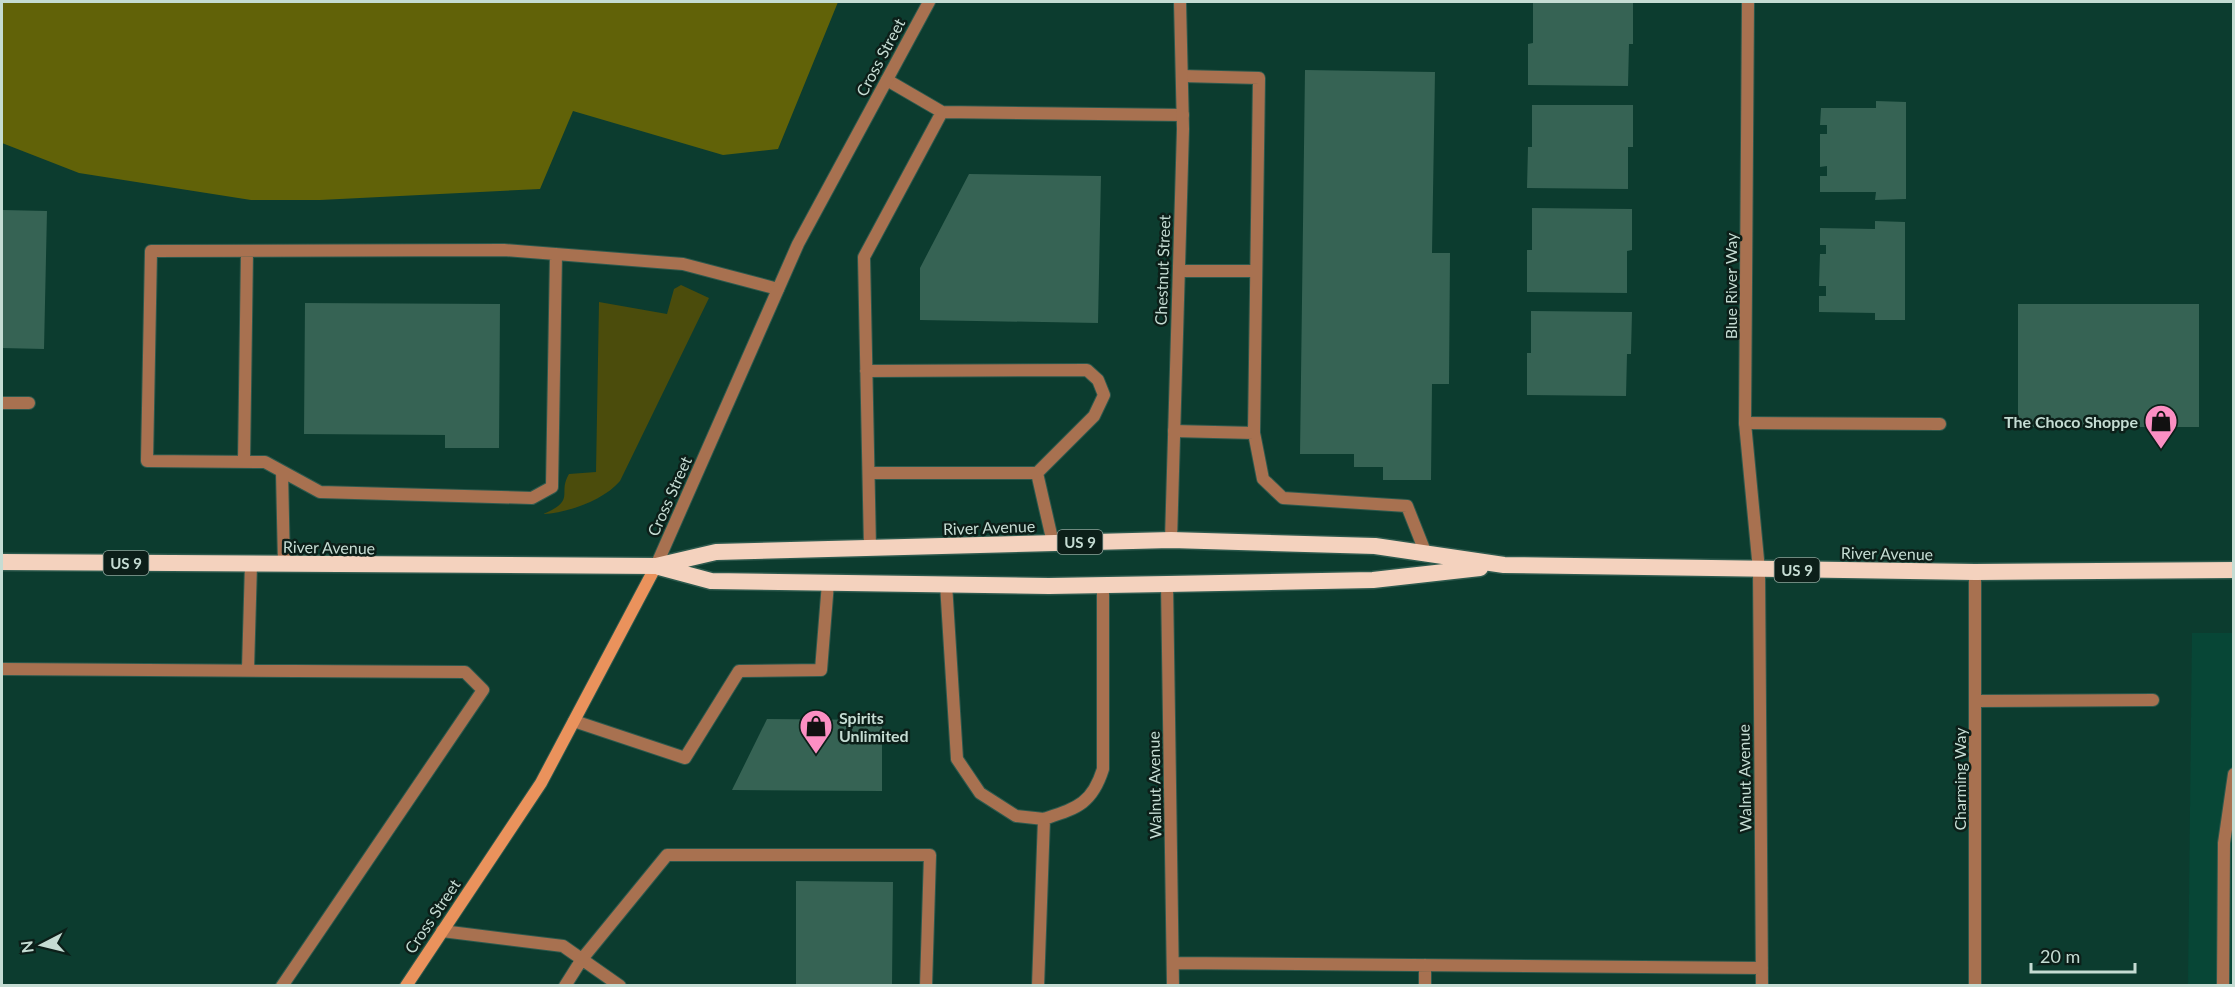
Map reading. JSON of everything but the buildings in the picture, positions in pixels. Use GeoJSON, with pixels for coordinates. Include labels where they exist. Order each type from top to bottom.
{"type":"FeatureCollection","features":[{"type":"Feature","properties":{"kind":"highway","name":"River Avenue"},"geometry":{"type":"LineString","coordinates":[[2,562],[656,566],[716,552],[1171,540],[1376,546],[1504,565],[1975,572],[2234,570]]}},
{"type":"Feature","properties":{"kind":"highway","name":"River Avenue"},"geometry":{"type":"LineString","coordinates":[[656,566],[711,581],[1103,585],[1373,580],[1504,565]]}},
{"type":"Feature","properties":{"kind":"main road","name":"Cross Street"},"geometry":{"type":"LineString","coordinates":[[406,986],[541,783],[656,566]]}},
{"type":"Feature","properties":{"kind":"street","name":"Cross Street"},"geometry":{"type":"LineString","coordinates":[[656,566],[798,244],[929,2]]}},
{"type":"Feature","properties":{"kind":"street","name":"Chestnut Street"},"geometry":{"type":"LineString","coordinates":[[1171,540],[1183,115],[1180,2]]}},
{"type":"Feature","properties":{"kind":"street","name":"Blue River Way"},"geometry":{"type":"LineString","coordinates":[[1748,2],[1745,423],[1759,570]]}},
{"type":"Feature","properties":{"kind":"street"},"geometry":{"type":"LineString","coordinates":[[1182,76],[1259,78],[1254,433],[1263,479],[1283,498],[1407,506],[1426,554]]}},
{"type":"Feature","properties":{"kind":"street"},"geometry":{"type":"LineString","coordinates":[[887,80],[942,112],[1183,115]]}},
{"type":"Feature","properties":{"kind":"street"},"geometry":{"type":"LineString","coordinates":[[870,548],[864,257],[942,112]]}},
{"type":"Feature","properties":{"kind":"street"},"geometry":{"type":"LineString","coordinates":[[556,254],[552,487],[532,498],[320,492],[265,462],[147,461],[151,251],[504,250],[556,254],[683,264],[778,289]]}},
{"type":"Feature","properties":{"kind":"street"},"geometry":{"type":"LineString","coordinates":[[244,462],[247,251]]}},
{"type":"Feature","properties":{"kind":"street"},"geometry":{"type":"LineString","coordinates":[[1179,271],[1255,271]]}},
{"type":"Feature","properties":{"kind":"street"},"geometry":{"type":"LineString","coordinates":[[866,371],[1087,370],[1098,380],[1104,395],[1094,416],[1037,473],[870,472]]}},
{"type":"Feature","properties":{"kind":"street"},"geometry":{"type":"LineString","coordinates":[[2,403],[29,403]]}},
{"type":"Feature","properties":{"kind":"street"},"geometry":{"type":"LineString","coordinates":[[1745,423],[1940,424]]}},
{"type":"Feature","properties":{"kind":"street"},"geometry":{"type":"LineString","coordinates":[[1174,431],[1254,433]]}},
{"type":"Feature","properties":{"kind":"street"},"geometry":{"type":"LineString","coordinates":[[282,472],[284,564]]}},
{"type":"Feature","properties":{"kind":"street"},"geometry":{"type":"LineString","coordinates":[[1037,473],[1053,543]]}},
{"type":"Feature","properties":{"kind":"street"},"geometry":{"type":"LineString","coordinates":[[248,669],[251,564]]}},
{"type":"Feature","properties":{"kind":"street","name":"Walnut Avenue"},"geometry":{"type":"LineString","coordinates":[[1759,570],[1762,986]]}},
{"type":"Feature","properties":{"kind":"street","name":"Charming Way"},"geometry":{"type":"LineString","coordinates":[[1975,572],[1975,986]]}},
{"type":"Feature","properties":{"kind":"street"},"geometry":{"type":"LineString","coordinates":[[574,721],[685,758],[739,671],[821,669],[828,583]]}},
{"type":"Feature","properties":{"kind":"street","name":"Walnut Avenue"},"geometry":{"type":"LineString","coordinates":[[1167,584],[1173,986]]}},
{"type":"Feature","properties":{"kind":"street"},"geometry":{"type":"LineString","coordinates":[[946,585],[957,759],[980,793],[1016,816],[1044,819],[1077,809],[1096,791],[1103,769],[1103,585]]}},
{"type":"Feature","properties":{"kind":"street"},"geometry":{"type":"LineString","coordinates":[[2,669],[465,672],[483,690],[282,986]]}},
{"type":"Feature","properties":{"kind":"street"},"geometry":{"type":"LineString","coordinates":[[1975,701],[2153,700]]}},
{"type":"Feature","properties":{"kind":"street"},"geometry":{"type":"LineString","coordinates":[[2223,986],[2224,843],[2234,774]]}},
{"type":"Feature","properties":{"kind":"street"},"geometry":{"type":"LineString","coordinates":[[1038,986],[1044,819]]}},
{"type":"Feature","properties":{"kind":"street"},"geometry":{"type":"LineString","coordinates":[[564,986],[582,958],[667,855],[930,855],[926,986]]}},
{"type":"Feature","properties":{"kind":"street"},"geometry":{"type":"LineString","coordinates":[[442,931],[563,946],[620,986]]}},
{"type":"Feature","properties":{"kind":"street"},"geometry":{"type":"LineString","coordinates":[[1173,963],[1762,968]]}},
{"type":"Feature","properties":{"kind":"street"},"geometry":{"type":"LineString","coordinates":[[1425,965],[1425,986]]}},
{"type":"Feature","properties":{"kind":"shaded area"},"geometry":{"type":"Polygon","coordinates":[[[2,2],[838,2],[778,149],[723,155],[573,111],[540,189],[320,200],[251,200],[79,173],[2,143],[2,2]]]}},
{"type":"Feature","properties":{"kind":"shaded area"},"geometry":{"type":"Polygon","coordinates":[[[681,285],[709,298],[620,481],[595,500],[563,511],[543,514],[560,505],[569,474],[596,472],[599,302],[667,314],[674,289],[681,285]]]}},
{"type":"Feature","properties":{"kind":"shaded area"},"geometry":{"type":"Polygon","coordinates":[[[2192,633],[2233,633],[2233,985],[2188,986],[2192,633]]]}},
{"type":"Feature","properties":{"kind":"place","name":"The Choco Shoppe"},"geometry":{"type":"Point","coordinates":[2161,450]}},
{"type":"Feature","properties":{"kind":"place","name":"Spirits Unlimited"},"geometry":{"type":"Point","coordinates":[816,755]}}]}
